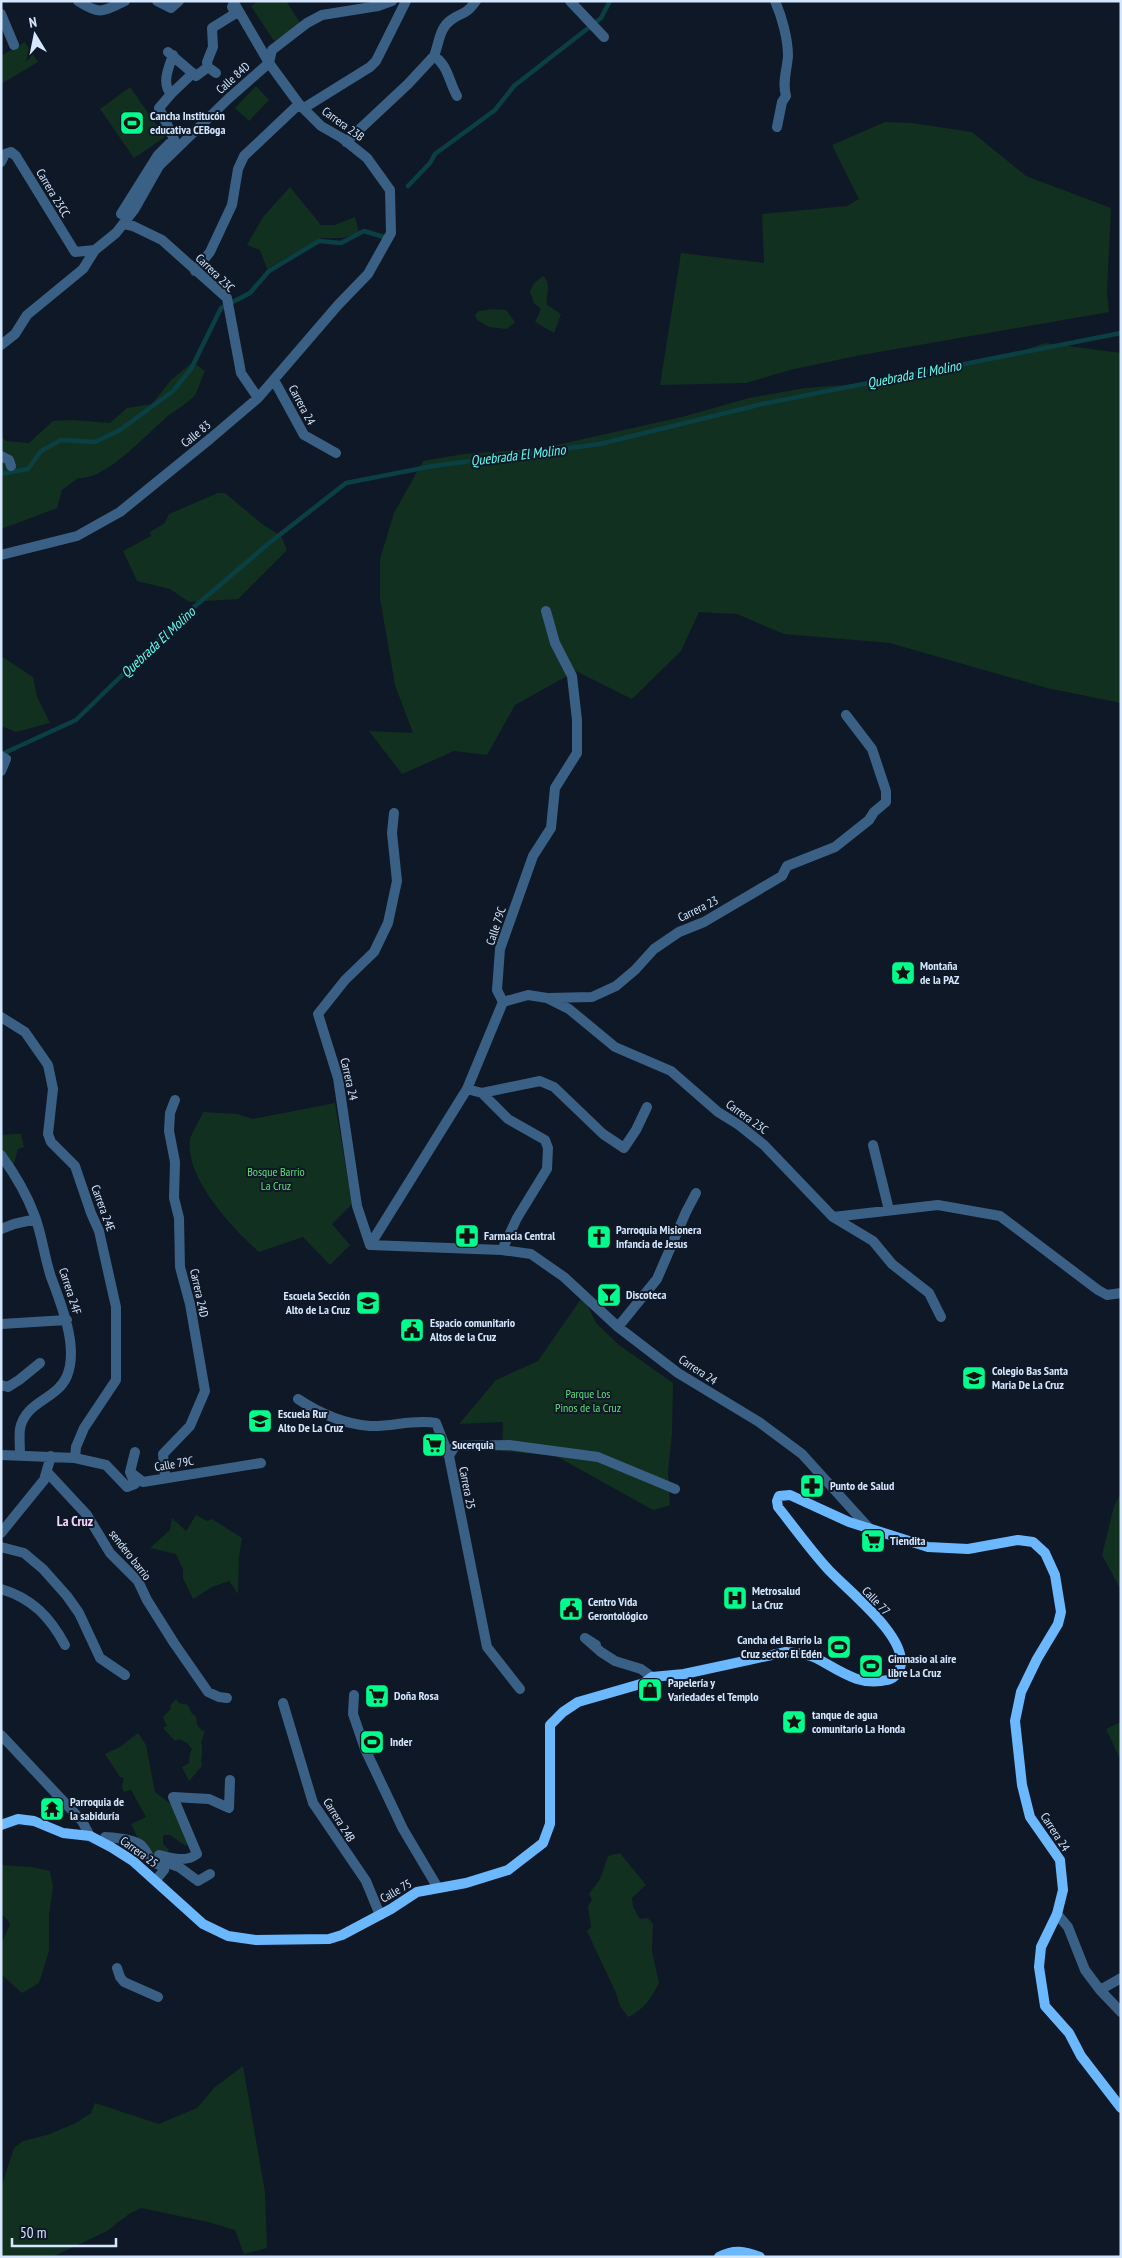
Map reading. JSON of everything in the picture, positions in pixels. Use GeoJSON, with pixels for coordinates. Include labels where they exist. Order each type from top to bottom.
{"type":"FeatureCollection","features":[{"type":"Feature","properties":{"kind":"street"},"geometry":{"type":"LineString","coordinates":[[78,1],[92,10],[99,11],[125,1]]}},
{"type":"Feature","properties":{"kind":"street"},"geometry":{"type":"LineString","coordinates":[[84,1],[92,5],[105,7],[119,1]]}},
{"type":"Feature","properties":{"kind":"street"},"geometry":{"type":"LineString","coordinates":[[157,1],[172,8],[179,1]]}},
{"type":"Feature","properties":{"kind":"street","name":"Calle 84D"},"geometry":{"type":"LineString","coordinates":[[1,345],[15,334],[28,315],[83,269],[95,250],[123,219],[159,166],[228,99],[269,63],[272,50],[306,23],[322,15],[378,6],[392,1]]}},
{"type":"Feature","properties":{"kind":"street"},"geometry":{"type":"LineString","coordinates":[[196,271],[210,252],[232,205],[238,169],[244,156],[302,106],[370,67],[376,61],[406,1]]}},
{"type":"Feature","properties":{"kind":"street"},"geometry":{"type":"LineString","coordinates":[[346,142],[408,84],[434,56],[438,39],[449,22],[466,13],[476,1]]}},
{"type":"Feature","properties":{"kind":"street"},"geometry":{"type":"LineString","coordinates":[[570,1],[601,34]]}},
{"type":"Feature","properties":{"kind":"street"},"geometry":{"type":"LineString","coordinates":[[776,1],[788,56],[784,87],[786,96],[782,102],[777,127]]}},
{"type":"Feature","properties":{"kind":"street"},"geometry":{"type":"LineString","coordinates":[[172,94],[168,91],[166,78],[170,54],[196,76],[212,70],[207,62],[213,47],[212,28],[236,13],[234,2]]}},
{"type":"Feature","properties":{"kind":"street","name":"Carrera 23B"},"geometry":{"type":"LineString","coordinates":[[234,2],[269,63],[302,106],[321,126],[367,158],[390,193],[391,233],[368,274]]}},
{"type":"Feature","properties":{"kind":"street"},"geometry":{"type":"LineString","coordinates":[[1,14],[14,45]]}},
{"type":"Feature","properties":{"kind":"street"},"geometry":{"type":"LineString","coordinates":[[434,56],[446,68],[457,96]]}},
{"type":"Feature","properties":{"kind":"street"},"geometry":{"type":"LineString","coordinates":[[123,219],[158,155],[174,139],[159,108],[193,73]]}},
{"type":"Feature","properties":{"kind":"street","name":"Carrera 23CC"},"geometry":{"type":"LineString","coordinates":[[3,158],[11,152],[16,156],[75,252],[95,250]]}},
{"type":"Feature","properties":{"kind":"street","name":"Carrera 23C"},"geometry":{"type":"LineString","coordinates":[[123,219],[162,240],[227,298],[241,372],[258,398]]}},
{"type":"Feature","properties":{"kind":"street","name":"Calle 83"},"geometry":{"type":"LineString","coordinates":[[1,555],[77,536],[120,512],[258,398],[338,304],[368,274]]}},
{"type":"Feature","properties":{"kind":"street","name":"Carrera 24"},"geometry":{"type":"LineString","coordinates":[[274,380],[304,435],[336,453]]}},
{"type":"Feature","properties":{"kind":"street"},"geometry":{"type":"LineString","coordinates":[[1,456],[9,460],[11,466]]}},
{"type":"Feature","properties":{"kind":"street","name":"Calle 79C"},"geometry":{"type":"LineString","coordinates":[[502,1002],[497,990],[500,949],[533,856],[551,828],[555,788],[577,753],[577,720],[572,676],[555,643],[546,610]]}},
{"type":"Feature","properties":{"kind":"street","name":"Carrera 23"},"geometry":{"type":"LineString","coordinates":[[547,998],[592,997],[616,986],[635,970],[654,949],[679,932],[704,922],[744,900],[782,876],[787,866],[835,847],[869,820],[874,812],[886,802],[886,791],[872,749],[846,714]]}},
{"type":"Feature","properties":{"kind":"street"},"geometry":{"type":"LineString","coordinates":[[1,756],[6,759],[1,771]]}},
{"type":"Feature","properties":{"kind":"street","name":"Carrera 24"},"geometry":{"type":"LineString","coordinates":[[394,813],[392,833],[397,881],[388,923],[374,952],[345,980],[318,1014],[338,1078],[358,1206],[370,1245],[502,1250],[531,1254],[558,1272],[618,1327],[678,1373],[759,1422],[802,1454],[869,1528]]}},
{"type":"Feature","properties":{"kind":"street","name":"Carrera 23C"},"geometry":{"type":"LineString","coordinates":[[502,1002],[528,995],[547,998],[569,1009],[615,1047],[671,1071],[718,1112],[764,1145],[833,1217],[873,1241],[892,1264],[929,1293],[941,1317]]}},
{"type":"Feature","properties":{"kind":"street"},"geometry":{"type":"LineString","coordinates":[[370,1245],[467,1089],[502,1002]]}},
{"type":"Feature","properties":{"kind":"street","name":"Carrera 24E"},"geometry":{"type":"LineString","coordinates":[[1,1017],[25,1032],[48,1065],[53,1089],[48,1134],[51,1142],[75,1166],[99,1231],[116,1308],[116,1380],[84,1428],[76,1447],[76,1458]]}},
{"type":"Feature","properties":{"kind":"street"},"geometry":{"type":"LineString","coordinates":[[467,1089],[482,1093],[540,1081],[554,1087],[603,1134],[624,1148],[636,1130],[647,1107]]}},
{"type":"Feature","properties":{"kind":"street"},"geometry":{"type":"LineString","coordinates":[[482,1093],[508,1119],[545,1140],[548,1148],[547,1168],[530,1200],[517,1218],[502,1250]]}},
{"type":"Feature","properties":{"kind":"street","name":"Carrera 24D"},"geometry":{"type":"LineString","coordinates":[[165,1478],[163,1454],[190,1426],[205,1391],[190,1304],[180,1267],[178,1218],[174,1198],[175,1162],[169,1132],[170,1113],[175,1100]]}},
{"type":"Feature","properties":{"kind":"street"},"geometry":{"type":"LineString","coordinates":[[873,1145],[889,1210]]}},
{"type":"Feature","properties":{"kind":"street","name":"Carrera 24F"},"geometry":{"type":"LineString","coordinates":[[1,1155],[16,1175],[36,1219],[51,1275],[67,1320],[70,1356],[67,1374],[56,1390],[27,1412],[20,1428],[20,1455]]}},
{"type":"Feature","properties":{"kind":"street"},"geometry":{"type":"LineString","coordinates":[[618,1327],[657,1279],[696,1193]]}},
{"type":"Feature","properties":{"kind":"street"},"geometry":{"type":"LineString","coordinates":[[833,1217],[938,1205],[1000,1216],[1098,1290],[1108,1295],[1121,1294]]}},
{"type":"Feature","properties":{"kind":"street"},"geometry":{"type":"LineString","coordinates":[[1,1229],[36,1219]]}},
{"type":"Feature","properties":{"kind":"street"},"geometry":{"type":"LineString","coordinates":[[1,1324],[67,1320]]}},
{"type":"Feature","properties":{"kind":"street"},"geometry":{"type":"LineString","coordinates":[[1,1385],[8,1387],[40,1362]]}},
{"type":"Feature","properties":{"kind":"street","name":"Carrera 25"},"geometry":{"type":"LineString","coordinates":[[298,1399],[323,1415],[370,1426],[407,1422],[436,1423],[449,1456],[487,1647],[520,1689]]}},
{"type":"Feature","properties":{"kind":"street"},"geometry":{"type":"LineString","coordinates":[[449,1456],[455,1446],[509,1445],[598,1457],[675,1489]]}},
{"type":"Feature","properties":{"kind":"street"},"geometry":{"type":"LineString","coordinates":[[1,1455],[76,1458],[106,1465],[127,1487],[135,1484],[130,1472],[135,1452]]}},
{"type":"Feature","properties":{"kind":"street"},"geometry":{"type":"LineString","coordinates":[[1,1533],[44,1480],[51,1456]]}},
{"type":"Feature","properties":{"kind":"street","name":"Calle 79C"},"geometry":{"type":"LineString","coordinates":[[130,1472],[143,1482],[261,1463]]}},
{"type":"Feature","properties":{"kind":"street","name":"sendero barrio"},"geometry":{"type":"LineString","coordinates":[[47,1472],[87,1515],[110,1553],[138,1581],[168,1635],[208,1692],[227,1698]]}},
{"type":"Feature","properties":{"kind":"street","name":"Calle 77"},"geometry":{"type":"LineString","coordinates":[[563,1712],[578,1702],[644,1684],[652,1677],[684,1674],[786,1652],[802,1653],[815,1658],[848,1677],[865,1681],[888,1680],[898,1673],[901,1665],[900,1654],[894,1640],[877,1617],[826,1568],[778,1507],[777,1501],[779,1496],[790,1495],[849,1522],[928,1547],[968,1550],[1018,1540],[1033,1542],[1045,1553]]}},
{"type":"Feature","properties":{"kind":"street"},"geometry":{"type":"LineString","coordinates":[[1,1547],[24,1553],[43,1569],[79,1613],[100,1658],[125,1675]]}},
{"type":"Feature","properties":{"kind":"street","name":"Carrera 24"},"geometry":{"type":"LineString","coordinates":[[1045,1553],[1055,1575],[1061,1612],[1058,1624],[1037,1658],[1020,1692],[1015,1722],[1022,1785],[1030,1817],[1060,1860],[1062,1890],[1057,1914],[1041,1947],[1039,1966],[1045,2006],[1069,2033],[1081,2056],[1121,2108]]}},
{"type":"Feature","properties":{"kind":"street"},"geometry":{"type":"LineString","coordinates":[[1,1589],[30,1600],[46,1614],[65,1644]]}},
{"type":"Feature","properties":{"kind":"street"},"geometry":{"type":"LineString","coordinates":[[596,1645],[585,1638],[600,1652],[641,1670],[652,1677]]}},
{"type":"Feature","properties":{"kind":"street"},"geometry":{"type":"LineString","coordinates":[[354,1695],[353,1714],[365,1749],[403,1829],[438,1888]]}},
{"type":"Feature","properties":{"kind":"street","name":"Carrera 24B"},"geometry":{"type":"LineString","coordinates":[[283,1703],[314,1803],[366,1881],[380,1915]]}},
{"type":"Feature","properties":{"kind":"street","name":"Calle 75"},"geometry":{"type":"LineString","coordinates":[[203,1924],[228,1936],[256,1940],[329,1938],[342,1935],[380,1915],[416,1892],[466,1883],[508,1870],[543,1843],[550,1824],[550,1725],[563,1712]]}},
{"type":"Feature","properties":{"kind":"street"},"geometry":{"type":"LineString","coordinates":[[1,1735],[82,1821],[90,1836]]}},
{"type":"Feature","properties":{"kind":"street"},"geometry":{"type":"LineString","coordinates":[[159,1855],[177,1859],[192,1858],[197,1854],[173,1797],[209,1799],[229,1808],[230,1780]]}},
{"type":"Feature","properties":{"kind":"street"},"geometry":{"type":"LineString","coordinates":[[1,1825],[18,1819],[34,1821],[62,1833],[90,1836]]}},
{"type":"Feature","properties":{"kind":"street","name":"Carrera 25"},"geometry":{"type":"LineString","coordinates":[[90,1836],[111,1846],[156,1880],[203,1924]]}},
{"type":"Feature","properties":{"kind":"street"},"geometry":{"type":"LineString","coordinates":[[106,1837],[137,1842],[142,1846],[148,1859],[155,1864],[165,1866]]}},
{"type":"Feature","properties":{"kind":"street"},"geometry":{"type":"LineString","coordinates":[[159,1855],[165,1866]]}},
{"type":"Feature","properties":{"kind":"street"},"geometry":{"type":"LineString","coordinates":[[159,1855],[165,1862],[179,1867],[198,1881],[210,1874]]}},
{"type":"Feature","properties":{"kind":"street"},"geometry":{"type":"LineString","coordinates":[[156,1880],[165,1866]]}},
{"type":"Feature","properties":{"kind":"street"},"geometry":{"type":"LineString","coordinates":[[1057,1914],[1068,1927],[1085,1970],[1100,1990],[1121,2012]]}},
{"type":"Feature","properties":{"kind":"street"},"geometry":{"type":"LineString","coordinates":[[117,1968],[124,1982],[158,1998]]}},
{"type":"Feature","properties":{"kind":"street"},"geometry":{"type":"LineString","coordinates":[[1100,1990],[1121,1978]]}},
{"type":"Feature","properties":{"kind":"street"},"geometry":{"type":"LineString","coordinates":[[719,2257],[729,2252],[741,2250],[760,2257]]}},
{"type":"Feature","properties":{"kind":"green space"},"geometry":{"type":"Polygon","coordinates":[[[258,1],[286,1],[301,24],[274,41],[251,6],[258,1]]]}},
{"type":"Feature","properties":{"kind":"green space"},"geometry":{"type":"Polygon","coordinates":[[[25,42],[38,62],[1,84],[1,56],[25,42]]]}},
{"type":"Feature","properties":{"kind":"green space"},"geometry":{"type":"Polygon","coordinates":[[[256,86],[269,100],[249,121],[235,108],[256,86]]]}},
{"type":"Feature","properties":{"kind":"green space","name":"Cancha Institucón educativa CEBoga"},"geometry":{"type":"Polygon","coordinates":[[[130,87],[165,137],[134,158],[100,109],[130,87]]]}},
{"type":"Feature","properties":{"kind":"green space"},"geometry":{"type":"Polygon","coordinates":[[[885,122],[912,123],[972,132],[1026,176],[1111,208],[1107,292],[1109,312],[856,356],[790,370],[746,383],[660,385],[681,253],[764,263],[762,214],[847,206],[859,199],[832,145],[885,122]]]}},
{"type":"Feature","properties":{"kind":"green space"},"geometry":{"type":"Polygon","coordinates":[[[290,187],[321,225],[334,225],[355,217],[359,233],[342,238],[321,238],[267,269],[260,250],[247,245],[263,217],[290,187]]]}},
{"type":"Feature","properties":{"kind":"green space"},"geometry":{"type":"Polygon","coordinates":[[[543,276],[548,283],[547,305],[561,314],[554,333],[535,322],[541,309],[534,303],[530,291],[534,283],[543,276]]]}},
{"type":"Feature","properties":{"kind":"green space"},"geometry":{"type":"Polygon","coordinates":[[[492,309],[506,310],[515,322],[507,329],[489,327],[477,320],[475,315],[479,311],[492,309]]]}},
{"type":"Feature","properties":{"kind":"green space"},"geometry":{"type":"Polygon","coordinates":[[[1045,343],[1121,353],[1121,703],[1047,688],[890,643],[784,634],[737,614],[699,612],[681,651],[632,699],[576,671],[515,705],[487,755],[454,751],[402,774],[369,731],[413,733],[395,685],[380,598],[380,559],[394,513],[423,461],[464,454],[543,448],[682,417],[749,398],[805,388],[905,380],[958,366],[1001,358],[1045,343]]]}},
{"type":"Feature","properties":{"kind":"green space"},"geometry":{"type":"Polygon","coordinates":[[[193,362],[205,371],[196,393],[189,401],[169,415],[114,464],[89,477],[78,478],[62,490],[57,508],[1,529],[1,436],[6,441],[29,443],[53,421],[72,420],[110,423],[127,408],[152,404],[171,380],[193,362]]]}},
{"type":"Feature","properties":{"kind":"green space"},"geometry":{"type":"Polygon","coordinates":[[[218,493],[225,493],[262,524],[281,536],[287,550],[238,599],[189,602],[170,589],[137,581],[123,551],[151,536],[150,532],[165,523],[169,514],[218,493]]]}},
{"type":"Feature","properties":{"kind":"green space"},"geometry":{"type":"Polygon","coordinates":[[[1,656],[33,677],[37,697],[50,723],[16,732],[1,726],[1,656]]]}},
{"type":"Feature","properties":{"kind":"green space","name":"Bosque Barrio La Cruz"},"geometry":{"type":"Polygon","coordinates":[[[335,1103],[352,1204],[332,1224],[350,1245],[330,1265],[303,1237],[259,1252],[224,1216],[203,1186],[190,1155],[192,1133],[203,1112],[237,1114],[253,1119],[335,1103]]]}},
{"type":"Feature","properties":{"kind":"green space"},"geometry":{"type":"Polygon","coordinates":[[[21,1134],[24,1147],[18,1149],[13,1167],[1,1150],[1,1135],[21,1134]]]}},
{"type":"Feature","properties":{"kind":"green space","name":"Parque Los Pinos de la Cruz"},"geometry":{"type":"Polygon","coordinates":[[[583,1296],[596,1323],[619,1345],[673,1383],[672,1433],[668,1472],[670,1505],[653,1510],[556,1456],[502,1451],[503,1422],[459,1424],[496,1380],[538,1361],[583,1296]]]}},
{"type":"Feature","properties":{"kind":"green space"},"geometry":{"type":"Polygon","coordinates":[[[1121,1493],[1121,1590],[1102,1555],[1114,1506],[1121,1493]]]}},
{"type":"Feature","properties":{"kind":"green space"},"geometry":{"type":"Polygon","coordinates":[[[196,1515],[207,1521],[212,1519],[242,1538],[239,1556],[238,1594],[229,1581],[212,1587],[193,1599],[183,1578],[183,1570],[176,1554],[150,1548],[170,1530],[172,1518],[186,1531],[196,1515]]]}},
{"type":"Feature","properties":{"kind":"green space"},"geometry":{"type":"Polygon","coordinates":[[[176,1699],[179,1703],[188,1705],[192,1714],[196,1716],[197,1725],[202,1731],[205,1730],[201,1742],[202,1766],[189,1781],[182,1767],[189,1763],[192,1749],[180,1739],[175,1741],[163,1728],[167,1726],[163,1717],[171,1709],[170,1706],[176,1699]]]}},
{"type":"Feature","properties":{"kind":"green space"},"geometry":{"type":"Polygon","coordinates":[[[1121,1722],[1121,1761],[1106,1729],[1121,1722]]]}},
{"type":"Feature","properties":{"kind":"green space"},"geometry":{"type":"Polygon","coordinates":[[[138,1733],[146,1745],[155,1792],[172,1805],[188,1842],[186,1846],[170,1835],[163,1835],[163,1844],[169,1850],[156,1861],[139,1840],[131,1824],[146,1817],[131,1790],[124,1792],[122,1787],[124,1778],[120,1777],[105,1754],[120,1747],[138,1733]]]}},
{"type":"Feature","properties":{"kind":"green space"},"geometry":{"type":"Polygon","coordinates":[[[620,1853],[646,1885],[632,1898],[633,1907],[640,1919],[648,1918],[653,1924],[652,1952],[659,1983],[646,2003],[628,2017],[620,2006],[616,1993],[587,1931],[591,1927],[588,1906],[592,1900],[589,1894],[600,1879],[608,1856],[620,1853]]]}},
{"type":"Feature","properties":{"kind":"green space"},"geometry":{"type":"Polygon","coordinates":[[[1,1865],[32,1867],[50,1871],[53,1887],[49,1915],[49,1951],[39,1983],[22,1993],[1,1974],[1,1945],[10,1924],[4,1916],[1,1916],[1,1865]]]}},
{"type":"Feature","properties":{"kind":"green space"},"geometry":{"type":"Polygon","coordinates":[[[243,2066],[265,2192],[267,2248],[244,2254],[235,2230],[208,2222],[141,2208],[129,2214],[107,2231],[52,2257],[1,2257],[1,2188],[14,2148],[23,2141],[47,2135],[76,2123],[91,2113],[95,2103],[159,2124],[197,2108],[215,2087],[243,2066]]]}},
{"type":"Feature","properties":{"kind":"waterway"},"geometry":{"type":"LineString","coordinates":[[408,186],[430,163],[435,154],[495,110],[514,86],[601,18],[610,1]]}},
{"type":"Feature","properties":{"kind":"waterway"},"geometry":{"type":"LineString","coordinates":[[1,474],[28,469],[41,451],[61,440],[95,442],[120,430],[173,391],[191,369],[221,308],[250,293],[269,271],[319,241],[341,243],[364,231],[384,237]]}},
{"type":"Feature","properties":{"kind":"waterway","name":"Quebrada El Molino"},"geometry":{"type":"LineString","coordinates":[[2,754],[76,720],[180,619],[268,544],[346,483],[433,466],[600,444],[762,404],[1121,333]]}},
{"type":"Feature","properties":{"kind":"place","name":"Cancha Institucón educativa CEBoga"},"geometry":{"type":"Point","coordinates":[132,123]}},
{"type":"Feature","properties":{"kind":"place","name":"Montaña de la PAZ"},"geometry":{"type":"Point","coordinates":[903,973]}},
{"type":"Feature","properties":{"kind":"place","name":"Farmacia Central"},"geometry":{"type":"Point","coordinates":[467,1236]}},
{"type":"Feature","properties":{"kind":"place","name":"Parroquia Misionera Infancia de Jesus"},"geometry":{"type":"Point","coordinates":[599,1237]}},
{"type":"Feature","properties":{"kind":"place","name":"Discoteca"},"geometry":{"type":"Point","coordinates":[609,1295]}},
{"type":"Feature","properties":{"kind":"place","name":"Escuela Sección Alto de La Cruz"},"geometry":{"type":"Point","coordinates":[368,1303]}},
{"type":"Feature","properties":{"kind":"place","name":"Espacio comunitario Altos de la Cruz"},"geometry":{"type":"Point","coordinates":[412,1330]}},
{"type":"Feature","properties":{"kind":"place","name":"Colegio Bas Santa Maria De La Cruz"},"geometry":{"type":"Point","coordinates":[974,1378]}},
{"type":"Feature","properties":{"kind":"place","name":"Escuela Rur Alto De La Cruz"},"geometry":{"type":"Point","coordinates":[260,1421]}},
{"type":"Feature","properties":{"kind":"place","name":"Sucerquia"},"geometry":{"type":"Point","coordinates":[434,1445]}},
{"type":"Feature","properties":{"kind":"place","name":"Punto de Salud"},"geometry":{"type":"Point","coordinates":[812,1486]}},
{"type":"Feature","properties":{"kind":"place","name":"Tiendita"},"geometry":{"type":"Point","coordinates":[873,1541]}},
{"type":"Feature","properties":{"kind":"place","name":"Metrosalud La Cruz"},"geometry":{"type":"Point","coordinates":[735,1598]}},
{"type":"Feature","properties":{"kind":"place","name":"Centro Vida Gerontológico"},"geometry":{"type":"Point","coordinates":[571,1609]}},
{"type":"Feature","properties":{"kind":"place","name":"Cancha del Barrio la Cruz sector El Edén"},"geometry":{"type":"Point","coordinates":[839,1647]}},
{"type":"Feature","properties":{"kind":"place","name":"Gimnasio al aire libre La Cruz"},"geometry":{"type":"Point","coordinates":[871,1666]}},
{"type":"Feature","properties":{"kind":"place","name":"Papelería y Variedades el Templo"},"geometry":{"type":"Point","coordinates":[650,1690]}},
{"type":"Feature","properties":{"kind":"place","name":"Doña Rosa"},"geometry":{"type":"Point","coordinates":[377,1696]}},
{"type":"Feature","properties":{"kind":"place","name":"tanque de agua comunitario La Honda"},"geometry":{"type":"Point","coordinates":[794,1722]}},
{"type":"Feature","properties":{"kind":"place","name":"Inder"},"geometry":{"type":"Point","coordinates":[372,1742]}},
{"type":"Feature","properties":{"kind":"place","name":"Parroquia de la sabiduría"},"geometry":{"type":"Point","coordinates":[52,1809]}},
{"type":"Feature","properties":{"kind":"district","name":"La Cruz"},"geometry":{"type":"Point","coordinates":[75,1521]}}]}
